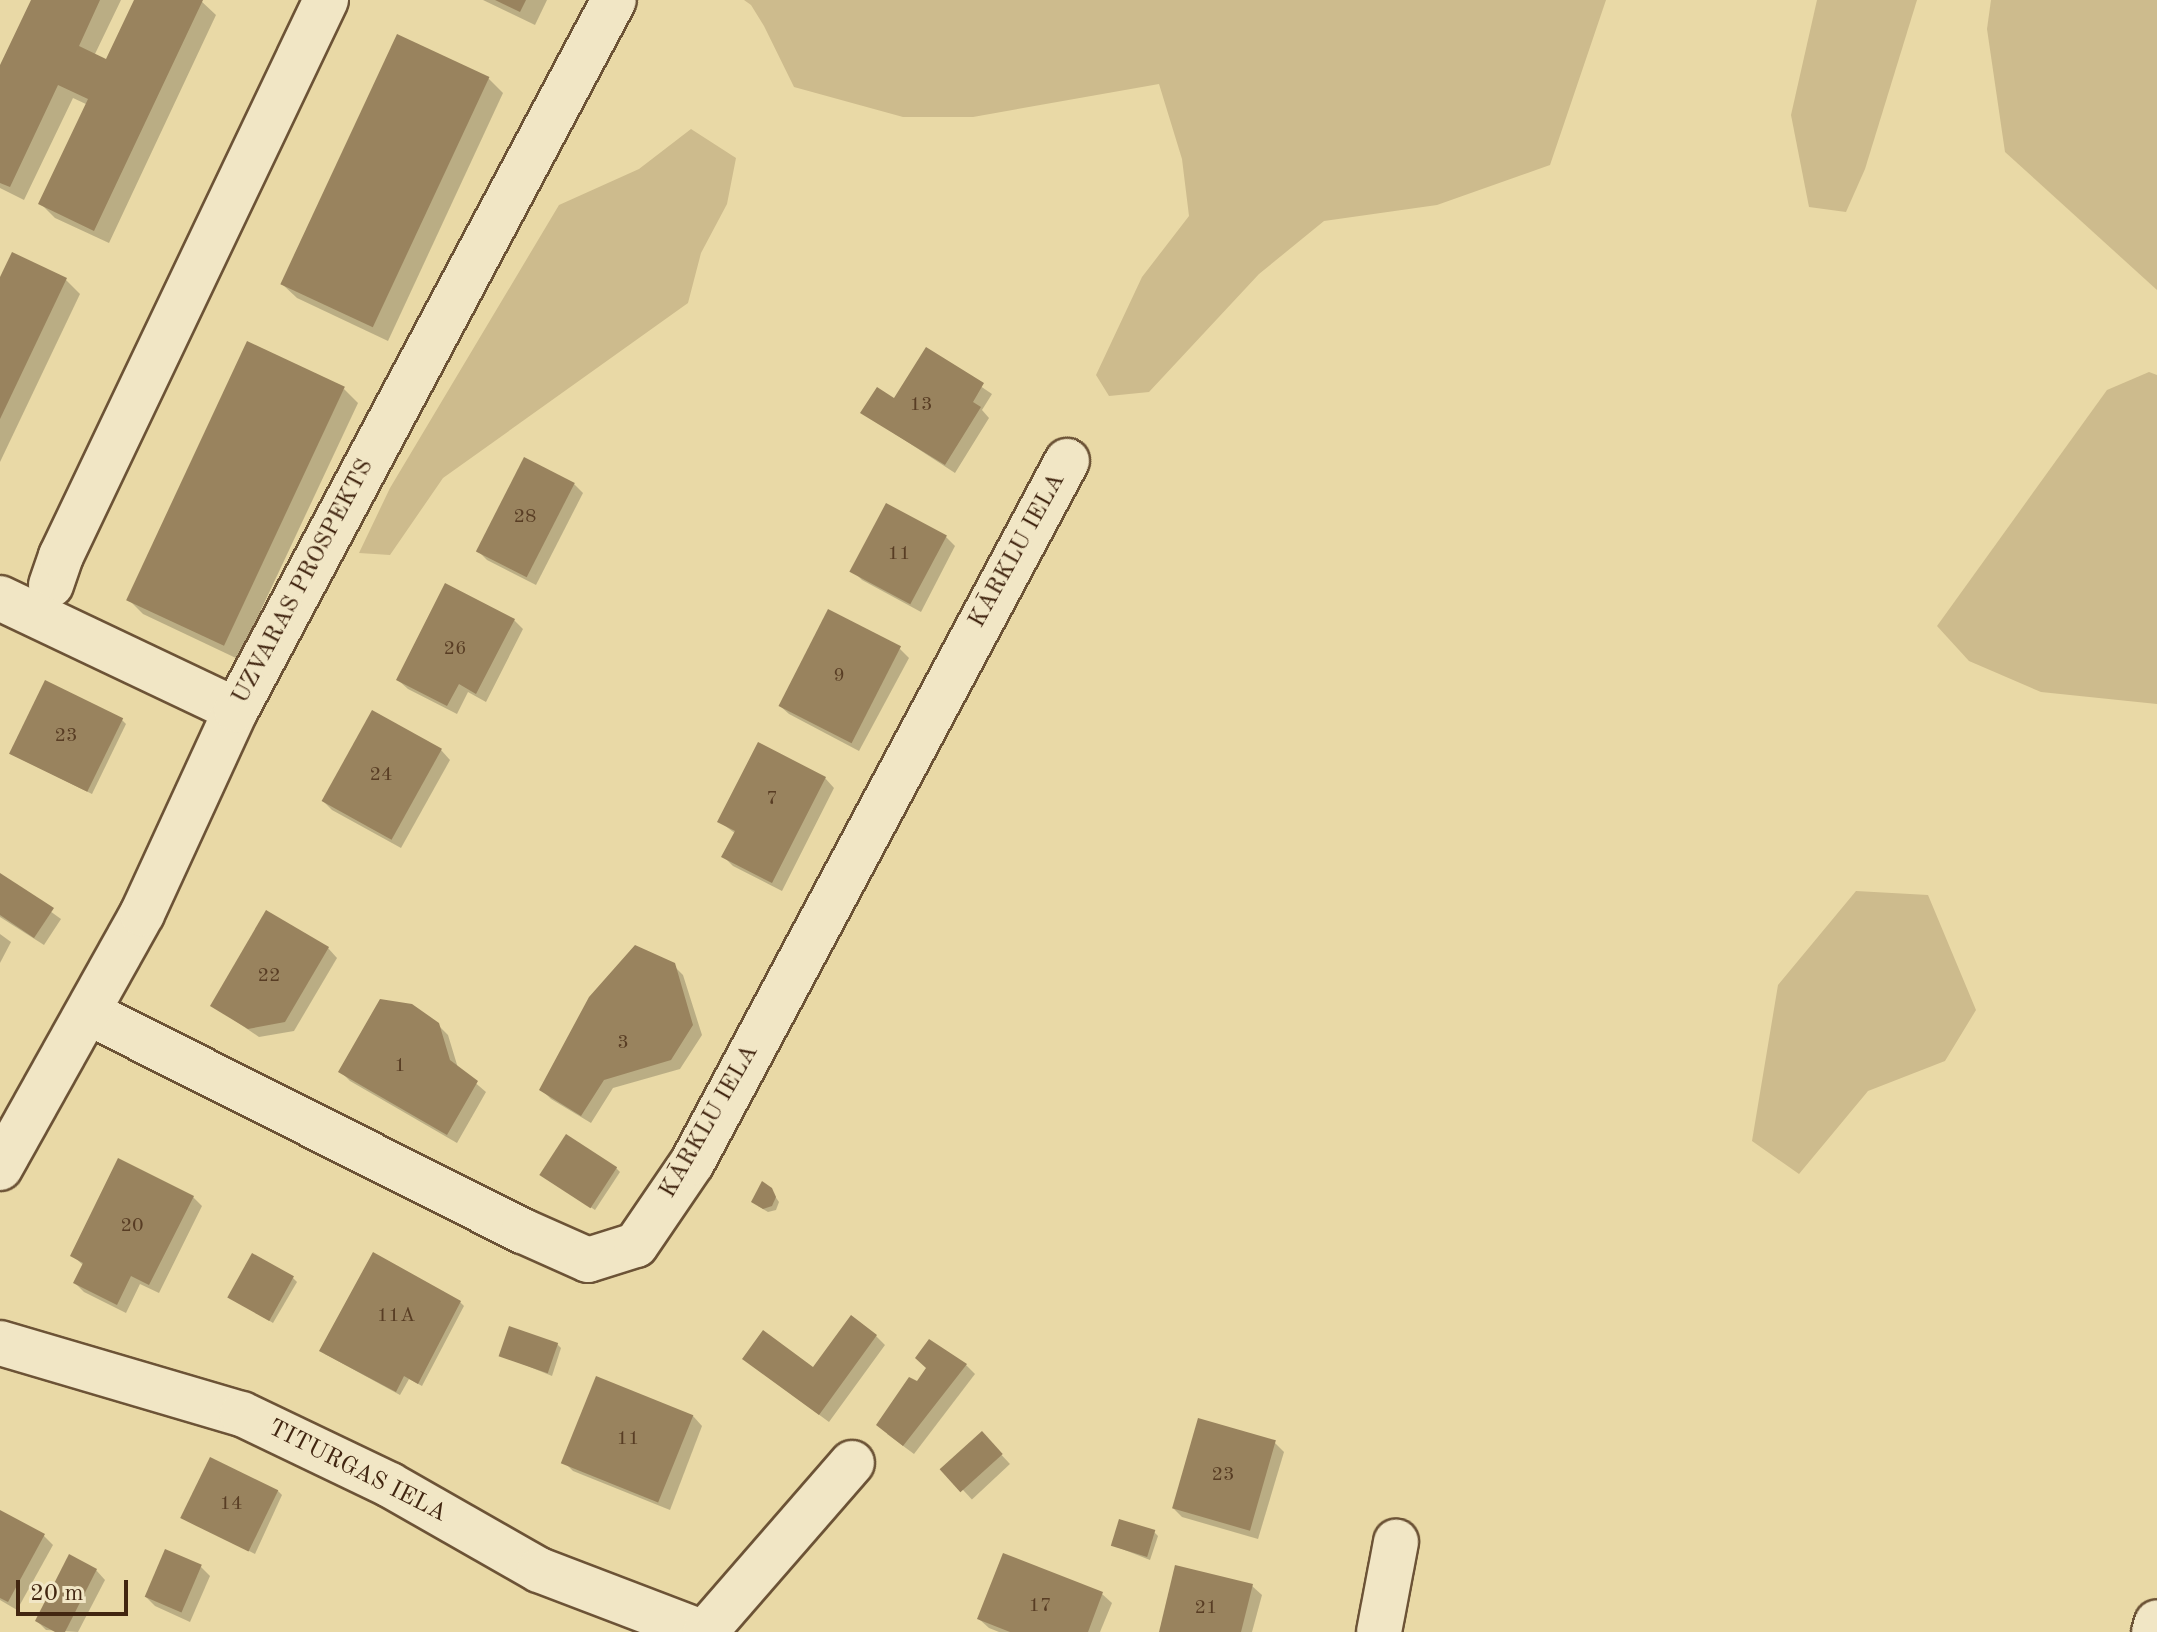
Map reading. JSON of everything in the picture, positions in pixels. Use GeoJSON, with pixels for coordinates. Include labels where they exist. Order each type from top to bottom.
{"type":"FeatureCollection","features":[{"type":"Feature","properties":{"kind":"street"},"geometry":{"type":"LineString","coordinates":[[51,585],[61,556],[326,0]]}},
{"type":"Feature","properties":{"kind":"street","name":"UZVARAS PROSPEKTS"},"geometry":{"type":"LineString","coordinates":[[0,1168],[142,914],[236,710],[614,0]]}},
{"type":"Feature","properties":{"kind":"street","name":"KĀRKLU IELA"},"geometry":{"type":"LineString","coordinates":[[89,1013],[523,1231],[588,1260],[636,1245],[692,1163],[1067,461]]}},
{"type":"Feature","properties":{"kind":"street"},"geometry":{"type":"LineString","coordinates":[[0,598],[236,710]]}},
{"type":"Feature","properties":{"kind":"street","name":"TITURGAS IELA"},"geometry":{"type":"LineString","coordinates":[[0,1343],[242,1414],[390,1485],[539,1570],[651,1623],[703,1632]]}},
{"type":"Feature","properties":{"kind":"street"},"geometry":{"type":"LineString","coordinates":[[703,1632],[852,1463]]}},
{"type":"Feature","properties":{"kind":"street"},"geometry":{"type":"LineString","coordinates":[[1379,1632],[1396,1542]]}},
{"type":"Feature","properties":{"kind":"street"},"geometry":{"type":"LineString","coordinates":[[2154,1632],[2157,1622]]}},
{"type":"Feature","properties":{"kind":"shaded area"},"geometry":{"type":"Polygon","coordinates":[[[744,0],[1606,0],[1550,165],[1437,205],[1324,221],[1259,274],[1149,392],[1109,396],[1096,375],[1142,277],[1189,216],[1182,159],[1159,84],[973,117],[903,117],[794,87],[764,26],[751,5],[744,0]]]}},
{"type":"Feature","properties":{"kind":"shaded area"},"geometry":{"type":"Polygon","coordinates":[[[1817,0],[1917,0],[1865,169],[1846,212],[1809,207],[1791,115],[1817,0]]]}},
{"type":"Feature","properties":{"kind":"shaded area"},"geometry":{"type":"Polygon","coordinates":[[[1991,0],[2157,0],[2157,290],[2005,152],[1987,29],[1991,0]]]}},
{"type":"Feature","properties":{"kind":"shaded area"},"geometry":{"type":"Polygon","coordinates":[[[691,129],[736,158],[727,204],[701,253],[688,303],[443,478],[390,555],[359,553],[390,488],[559,205],[639,169],[691,129]]]}},
{"type":"Feature","properties":{"kind":"shaded area"},"geometry":{"type":"Polygon","coordinates":[[[2149,372],[2157,375],[2157,704],[2041,692],[1969,661],[1937,626],[2107,390],[2149,372]]]}},
{"type":"Feature","properties":{"kind":"shaded area"},"geometry":{"type":"Polygon","coordinates":[[[1856,891],[1928,895],[1976,1010],[1945,1061],[1868,1091],[1799,1174],[1752,1141],[1778,985],[1856,891]]]}},
{"type":"Feature","properties":{"kind":"building"},"geometry":{"type":"Polygon","coordinates":[[[31,0],[100,0],[79,46],[106,59],[134,0],[203,0],[94,231],[38,204],[88,99],[58,85],[10,187],[0,183],[0,65],[31,0]]]}},
{"type":"Feature","properties":{"kind":"building"},"geometry":{"type":"Polygon","coordinates":[[[495,0],[526,0],[520,12],[495,0]]]}},
{"type":"Feature","properties":{"kind":"building"},"geometry":{"type":"Polygon","coordinates":[[[397,34],[489,77],[373,327],[280,284],[397,34]]]}},
{"type":"Feature","properties":{"kind":"building"},"geometry":{"type":"Polygon","coordinates":[[[12,252],[67,278],[0,419],[0,277],[12,252]]]}},
{"type":"Feature","properties":{"kind":"building"},"geometry":{"type":"Polygon","coordinates":[[[247,341],[345,387],[224,646],[126,600],[247,341]]]}},
{"type":"Feature","properties":{"kind":"building"},"geometry":{"type":"Polygon","coordinates":[[[926,347],[984,383],[973,402],[981,407],[945,465],[860,413],[877,387],[894,398],[926,347]]]}},
{"type":"Feature","properties":{"kind":"building"},"geometry":{"type":"Polygon","coordinates":[[[524,457],[575,483],[527,577],[476,551],[524,457]]]}},
{"type":"Feature","properties":{"kind":"building"},"geometry":{"type":"Polygon","coordinates":[[[886,503],[947,535],[910,604],[849,572],[886,503]]]}},
{"type":"Feature","properties":{"kind":"building"},"geometry":{"type":"Polygon","coordinates":[[[445,583],[515,619],[476,694],[459,684],[447,706],[396,680],[445,583]]]}},
{"type":"Feature","properties":{"kind":"building"},"geometry":{"type":"Polygon","coordinates":[[[828,609],[901,646],[852,743],[779,706],[828,609]]]}},
{"type":"Feature","properties":{"kind":"building"},"geometry":{"type":"Polygon","coordinates":[[[45,680],[123,718],[87,792],[9,754],[45,680]]]}},
{"type":"Feature","properties":{"kind":"building"},"geometry":{"type":"Polygon","coordinates":[[[372,710],[442,749],[392,840],[322,801],[372,710]]]}},
{"type":"Feature","properties":{"kind":"building"},"geometry":{"type":"Polygon","coordinates":[[[758,742],[826,777],[772,883],[721,857],[735,831],[717,822],[758,742]]]}},
{"type":"Feature","properties":{"kind":"building"},"geometry":{"type":"Polygon","coordinates":[[[0,873],[54,908],[34,938],[0,915],[0,873]]]}},
{"type":"Feature","properties":{"kind":"building"},"geometry":{"type":"Polygon","coordinates":[[[266,910],[329,947],[285,1022],[248,1029],[210,1006],[266,910]]]}},
{"type":"Feature","properties":{"kind":"building"},"geometry":{"type":"Polygon","coordinates":[[[635,945],[675,963],[693,1025],[671,1060],[604,1080],[581,1116],[539,1090],[589,997],[635,945]]]}},
{"type":"Feature","properties":{"kind":"building"},"geometry":{"type":"Polygon","coordinates":[[[380,999],[412,1004],[439,1023],[450,1060],[478,1081],[447,1135],[338,1072],[380,999]]]}},
{"type":"Feature","properties":{"kind":"building"},"geometry":{"type":"Polygon","coordinates":[[[566,1134],[617,1167],[590,1208],[539,1175],[566,1134]]]}},
{"type":"Feature","properties":{"kind":"building"},"geometry":{"type":"Polygon","coordinates":[[[118,1158],[194,1196],[149,1285],[131,1276],[117,1305],[73,1283],[83,1263],[70,1256],[118,1158]]]}},
{"type":"Feature","properties":{"kind":"building"},"geometry":{"type":"Polygon","coordinates":[[[762,1181],[772,1188],[776,1197],[772,1206],[763,1209],[751,1202],[762,1181]]]}},
{"type":"Feature","properties":{"kind":"building"},"geometry":{"type":"Polygon","coordinates":[[[373,1252],[461,1301],[418,1384],[404,1376],[396,1392],[319,1351],[373,1252]]]}},
{"type":"Feature","properties":{"kind":"building"},"geometry":{"type":"Polygon","coordinates":[[[252,1253],[294,1276],[269,1321],[227,1298],[252,1253]]]}},
{"type":"Feature","properties":{"kind":"building"},"geometry":{"type":"Polygon","coordinates":[[[851,1315],[877,1335],[819,1415],[742,1359],[763,1330],[813,1367],[851,1315]]]}},
{"type":"Feature","properties":{"kind":"building"},"geometry":{"type":"Polygon","coordinates":[[[509,1326],[558,1343],[548,1373],[499,1356],[509,1326]]]}},
{"type":"Feature","properties":{"kind":"building"},"geometry":{"type":"Polygon","coordinates":[[[929,1339],[967,1364],[903,1446],[876,1425],[909,1377],[917,1381],[926,1368],[915,1358],[929,1339]]]}},
{"type":"Feature","properties":{"kind":"building"},"geometry":{"type":"Polygon","coordinates":[[[596,1376],[693,1415],[658,1502],[561,1463],[596,1376]]]}},
{"type":"Feature","properties":{"kind":"building"},"geometry":{"type":"Polygon","coordinates":[[[1198,1418],[1276,1440],[1250,1531],[1172,1508],[1198,1418]]]}},
{"type":"Feature","properties":{"kind":"building"},"geometry":{"type":"Polygon","coordinates":[[[982,1431],[1003,1454],[960,1492],[940,1469],[982,1431]]]}},
{"type":"Feature","properties":{"kind":"building"},"geometry":{"type":"Polygon","coordinates":[[[210,1457],[278,1490],[248,1551],[180,1518],[210,1457]]]}},
{"type":"Feature","properties":{"kind":"building"},"geometry":{"type":"Polygon","coordinates":[[[0,1510],[45,1534],[8,1602],[0,1598],[0,1510]]]}},
{"type":"Feature","properties":{"kind":"building"},"geometry":{"type":"Polygon","coordinates":[[[1119,1519],[1155,1530],[1147,1557],[1111,1546],[1119,1519]]]}},
{"type":"Feature","properties":{"kind":"building"},"geometry":{"type":"Polygon","coordinates":[[[165,1549],[202,1565],[182,1612],[145,1597],[165,1549]]]}},
{"type":"Feature","properties":{"kind":"building"},"geometry":{"type":"Polygon","coordinates":[[[1003,1553],[1103,1592],[1088,1632],[1010,1632],[977,1619],[1003,1553]]]}},
{"type":"Feature","properties":{"kind":"building"},"geometry":{"type":"Polygon","coordinates":[[[69,1554],[97,1569],[65,1632],[55,1632],[35,1621],[69,1554]]]}},
{"type":"Feature","properties":{"kind":"building"},"geometry":{"type":"Polygon","coordinates":[[[1175,1565],[1253,1584],[1241,1632],[1159,1632],[1175,1565]]]}}]}
